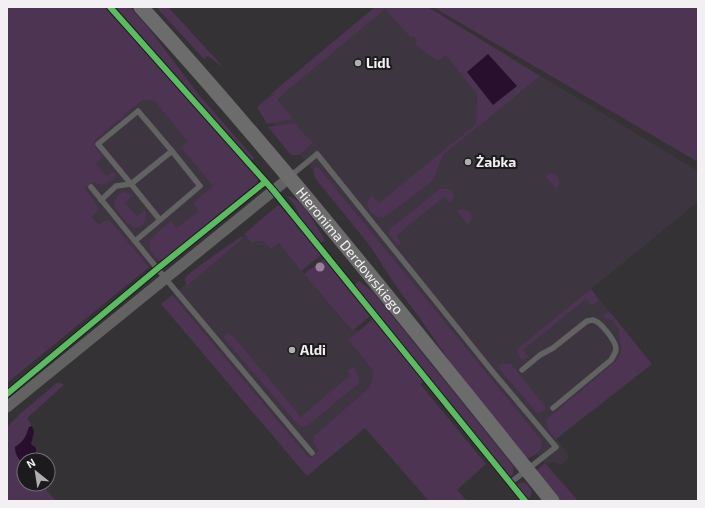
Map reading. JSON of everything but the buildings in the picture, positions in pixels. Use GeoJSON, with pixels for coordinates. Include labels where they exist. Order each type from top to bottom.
{"type":"FeatureCollection","features":[{"type":"Feature","properties":{"kind":"main road","name":"Hieronima Derdowskiego"},"geometry":{"type":"LineString","coordinates":[[141,7],[190,61],[289,178],[552,501]]}},
{"type":"Feature","properties":{"kind":"street"},"geometry":{"type":"LineString","coordinates":[[7,407],[289,178]]}},
{"type":"Feature","properties":{"kind":"lane"},"geometry":{"type":"LineString","coordinates":[[135,241],[160,220],[200,186],[138,111],[98,144],[160,220]]}},
{"type":"Feature","properties":{"kind":"lane"},"geometry":{"type":"LineString","coordinates":[[101,200],[116,186],[131,184],[172,151]]}},
{"type":"Feature","properties":{"kind":"lane"},"geometry":{"type":"LineString","coordinates":[[289,178],[317,154],[556,447],[510,483]]}},
{"type":"Feature","properties":{"kind":"lane"},"geometry":{"type":"LineString","coordinates":[[91,187],[165,278],[312,452]]}},
{"type":"Feature","properties":{"kind":"lane"},"geometry":{"type":"LineString","coordinates":[[522,370],[540,355],[554,348],[587,322],[592,320],[598,322],[613,338],[616,348],[615,354],[611,360],[553,408]]}},
{"type":"Feature","properties":{"kind":"shaded area"},"geometry":{"type":"Polygon","coordinates":[[[7,7],[105,7],[258,179],[257,184],[169,256],[159,261],[150,249],[152,239],[171,221],[177,228],[198,211],[193,203],[213,186],[181,147],[187,141],[155,101],[142,100],[94,141],[95,147],[103,156],[96,163],[106,176],[114,171],[116,176],[106,184],[93,182],[85,189],[97,205],[98,211],[92,217],[99,225],[104,221],[110,221],[149,267],[7,383],[7,7]]]}},
{"type":"Feature","properties":{"kind":"shaded area"},"geometry":{"type":"Polygon","coordinates":[[[114,7],[130,7],[150,30],[199,95],[254,158],[252,161],[114,7]]]}},
{"type":"Feature","properties":{"kind":"shaded area"},"geometry":{"type":"Polygon","coordinates":[[[156,7],[168,7],[224,68],[208,56],[204,59],[156,7]]]}},
{"type":"Feature","properties":{"kind":"shaded area"},"geometry":{"type":"Polygon","coordinates":[[[375,7],[428,7],[698,171],[698,202],[591,289],[652,364],[556,438],[570,456],[561,465],[554,462],[545,463],[358,224],[258,105],[375,7]]]}},
{"type":"Feature","properties":{"kind":"shaded area"},"geometry":{"type":"Polygon","coordinates":[[[375,7],[428,7],[540,76],[443,155],[435,176],[431,182],[384,218],[374,216],[369,209],[367,203],[372,195],[379,203],[476,124],[477,94],[446,55],[438,61],[414,44],[417,41],[413,36],[410,37],[385,9],[277,99],[293,119],[267,124],[257,107],[273,95],[275,97],[272,93],[375,7]]]}},
{"type":"Feature","properties":{"kind":"shaded area"},"geometry":{"type":"Polygon","coordinates":[[[433,7],[698,7],[698,162],[433,7]]]}},
{"type":"Feature","properties":{"kind":"shaded area"},"geometry":{"type":"Polygon","coordinates":[[[488,54],[517,86],[493,105],[467,72],[488,54]]]}},
{"type":"Feature","properties":{"kind":"shaded area"},"geometry":{"type":"Polygon","coordinates":[[[143,78],[224,172],[219,211],[141,274],[46,162],[143,78]]]}},
{"type":"Feature","properties":{"kind":"shaded area"},"geometry":{"type":"Polygon","coordinates":[[[294,123],[313,143],[299,155],[291,155],[268,127],[294,123]]]}},
{"type":"Feature","properties":{"kind":"shaded area"},"geometry":{"type":"Polygon","coordinates":[[[317,167],[542,441],[539,451],[535,455],[525,458],[453,366],[400,292],[370,246],[316,179],[313,170],[317,167]]]}},
{"type":"Feature","properties":{"kind":"shaded area"},"geometry":{"type":"Polygon","coordinates":[[[551,173],[559,179],[559,185],[556,189],[545,176],[551,173]]]}},
{"type":"Feature","properties":{"kind":"shaded area"},"geometry":{"type":"Polygon","coordinates":[[[443,188],[450,190],[454,195],[450,203],[445,196],[396,236],[402,244],[397,245],[389,234],[389,230],[443,188]]]}},
{"type":"Feature","properties":{"kind":"shaded area"},"geometry":{"type":"Polygon","coordinates":[[[125,192],[133,195],[125,203],[137,216],[145,210],[146,219],[139,227],[132,227],[128,224],[114,206],[117,197],[125,192]]]}},
{"type":"Feature","properties":{"kind":"shaded area"},"geometry":{"type":"Polygon","coordinates":[[[287,196],[299,202],[314,221],[325,240],[321,243],[301,219],[295,206],[287,196]]]}},
{"type":"Feature","properties":{"kind":"shaded area"},"geometry":{"type":"Polygon","coordinates":[[[277,206],[280,206],[321,255],[301,271],[279,243],[271,249],[260,241],[252,243],[244,234],[277,206]]]}},
{"type":"Feature","properties":{"kind":"shaded area"},"geometry":{"type":"Polygon","coordinates":[[[461,209],[468,211],[471,215],[472,219],[468,225],[457,211],[461,209]]]}},
{"type":"Feature","properties":{"kind":"shaded area"},"geometry":{"type":"Polygon","coordinates":[[[254,228],[279,243],[351,331],[355,329],[408,392],[307,476],[161,304],[254,228]]]}},
{"type":"Feature","properties":{"kind":"shaded area"},"geometry":{"type":"Polygon","coordinates":[[[242,236],[243,238],[188,285],[185,282],[187,276],[193,271],[242,236]]]}},
{"type":"Feature","properties":{"kind":"shaded area"},"geometry":{"type":"Polygon","coordinates":[[[324,259],[370,316],[352,331],[304,274],[324,259]]]}},
{"type":"Feature","properties":{"kind":"shaded area"},"geometry":{"type":"Polygon","coordinates":[[[359,281],[372,291],[513,466],[513,474],[510,477],[354,285],[359,281]]]}},
{"type":"Feature","properties":{"kind":"shaded area"},"geometry":{"type":"Polygon","coordinates":[[[591,289],[599,300],[592,306],[586,299],[523,350],[529,357],[524,360],[521,359],[518,354],[518,348],[591,289]]]}},
{"type":"Feature","properties":{"kind":"shaded area"},"geometry":{"type":"Polygon","coordinates":[[[172,295],[309,458],[319,450],[315,445],[313,438],[314,436],[368,389],[372,382],[372,369],[348,340],[373,319],[424,381],[420,384],[486,464],[457,490],[467,501],[429,501],[365,428],[307,476],[161,304],[172,295]]]}},
{"type":"Feature","properties":{"kind":"shaded area"},"geometry":{"type":"Polygon","coordinates":[[[609,311],[652,364],[556,439],[550,432],[547,419],[616,361],[621,352],[619,329],[612,320],[602,317],[609,311]]]}},
{"type":"Feature","properties":{"kind":"shaded area"},"geometry":{"type":"Polygon","coordinates":[[[228,332],[301,417],[350,375],[347,371],[353,367],[358,375],[358,384],[307,426],[299,426],[223,337],[228,332]]]}},
{"type":"Feature","properties":{"kind":"shaded area"},"geometry":{"type":"Polygon","coordinates":[[[502,363],[511,364],[545,406],[545,409],[539,413],[536,412],[499,368],[499,365],[502,363]]]}},
{"type":"Feature","properties":{"kind":"shaded area"},"geometry":{"type":"Polygon","coordinates":[[[58,382],[64,385],[27,418],[32,426],[29,427],[22,441],[15,447],[17,452],[16,492],[48,492],[56,501],[7,501],[7,427],[58,382]]]}},
{"type":"Feature","properties":{"kind":"shaded area"},"geometry":{"type":"Polygon","coordinates":[[[32,426],[34,432],[31,444],[36,448],[36,452],[16,452],[15,447],[22,441],[29,427],[32,426]]]}},
{"type":"Feature","properties":{"kind":"shaded area"},"geometry":{"type":"Polygon","coordinates":[[[545,463],[578,501],[559,501],[537,472],[538,469],[545,463]]]}},
{"type":"Feature","properties":{"kind":"shaded area"},"geometry":{"type":"Polygon","coordinates":[[[521,482],[526,483],[532,491],[530,498],[527,500],[515,486],[521,482]]]}},
{"type":"Feature","properties":{"kind":"cycle path"},"geometry":{"type":"LineString","coordinates":[[110,7],[273,190],[525,501]]}},
{"type":"Feature","properties":{"kind":"cycle path"},"geometry":{"type":"LineString","coordinates":[[7,394],[157,269],[265,182]]}},
{"type":"Feature","properties":{"kind":"place","name":"Lidl"},"geometry":{"type":"Point","coordinates":[358,63]}},
{"type":"Feature","properties":{"kind":"place","name":"Żabka"},"geometry":{"type":"Point","coordinates":[468,162]}},
{"type":"Feature","properties":{"kind":"place","name":"Aldi"},"geometry":{"type":"Point","coordinates":[292,350]}}]}
